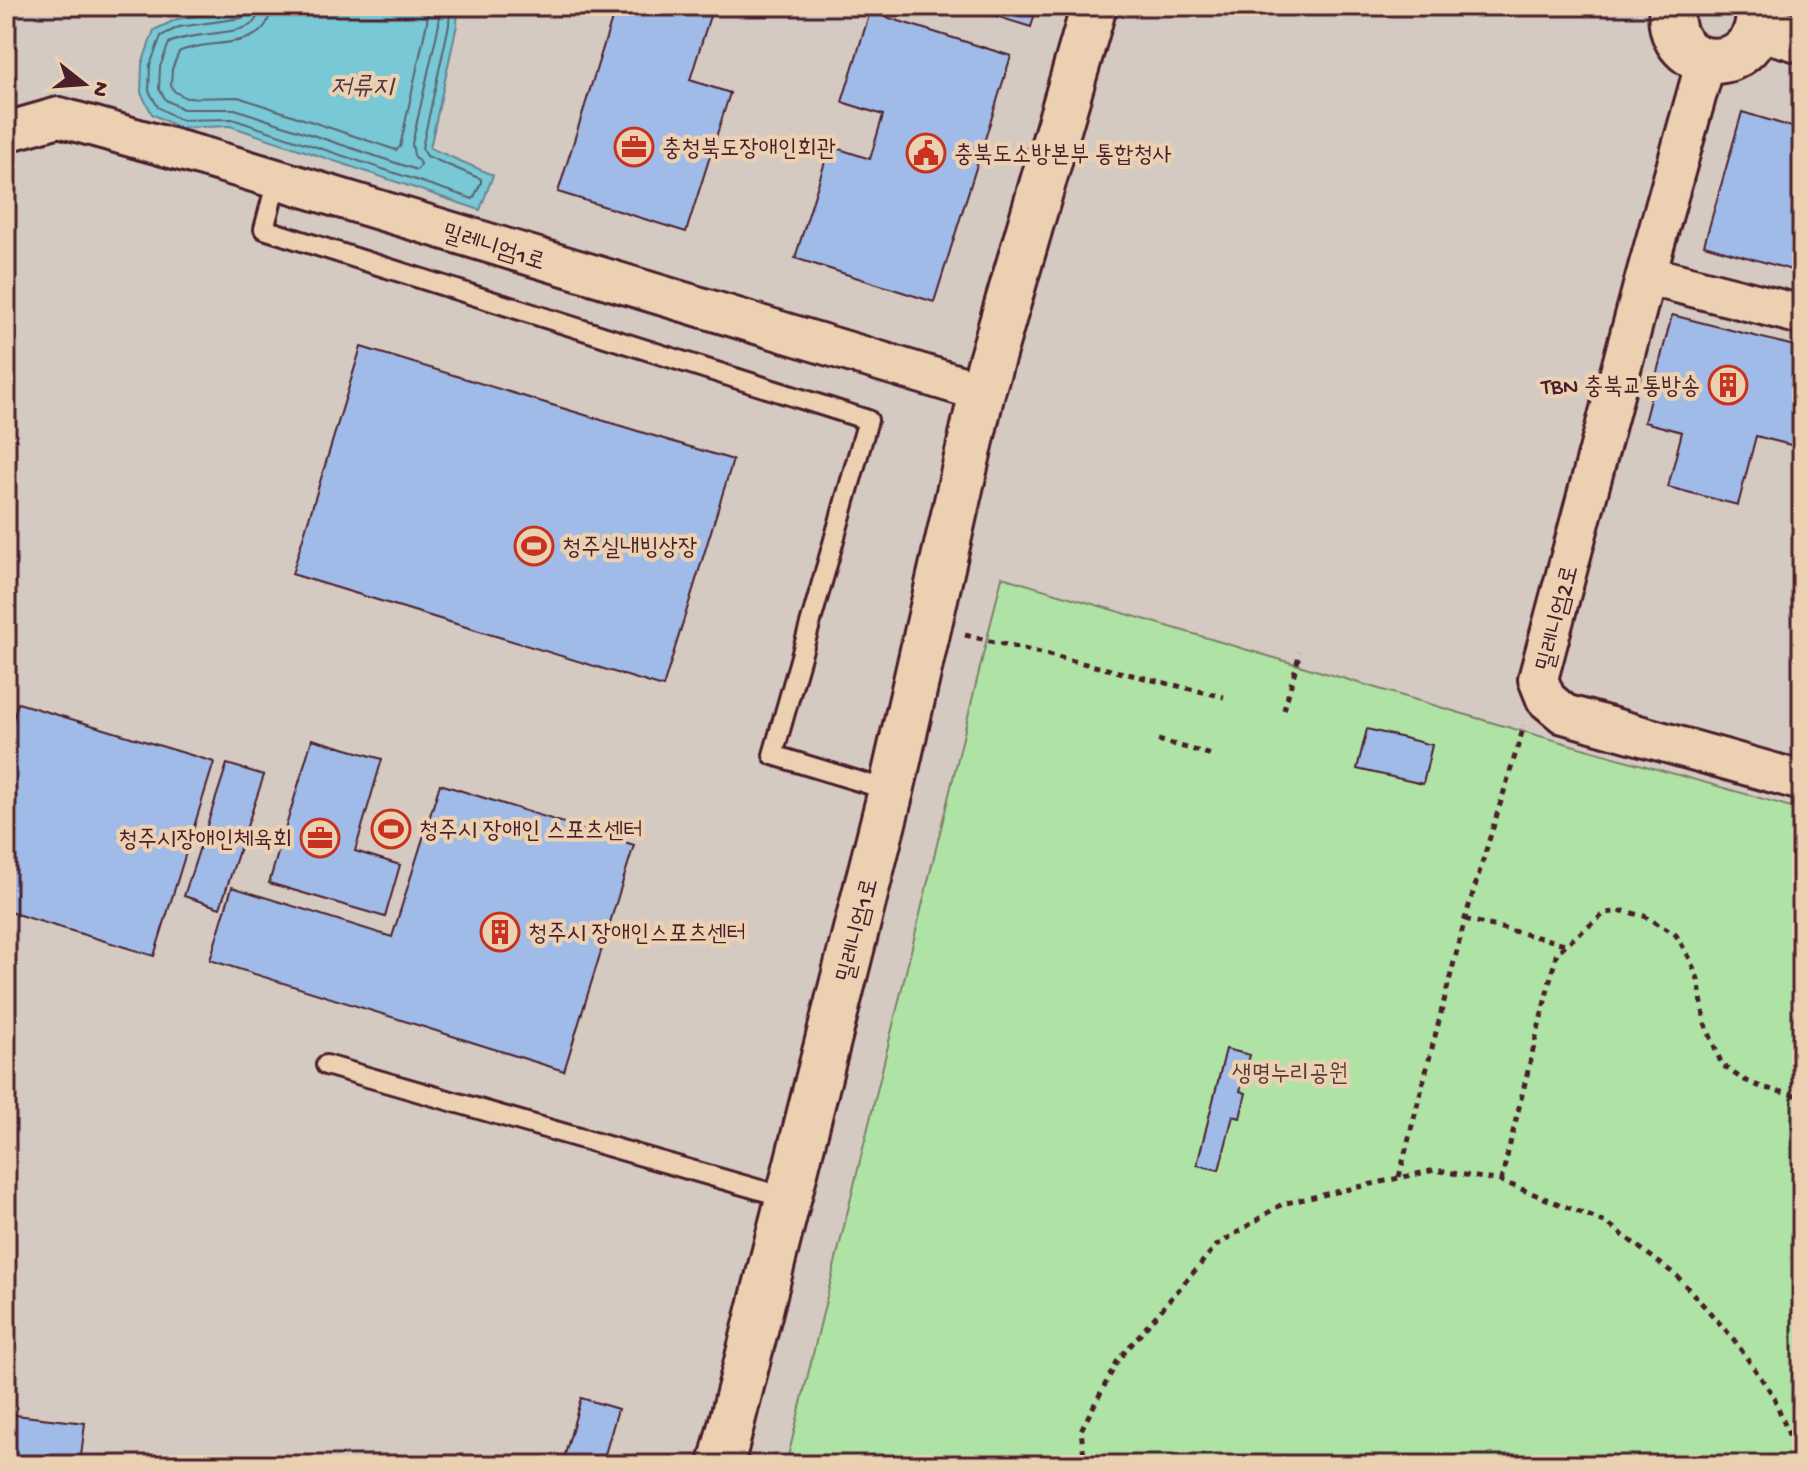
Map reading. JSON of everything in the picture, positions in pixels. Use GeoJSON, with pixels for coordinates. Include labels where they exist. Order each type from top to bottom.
{"type":"FeatureCollection","features":[{"type":"Feature","properties":{"kind":"street","name":"밀레니엄1로"},"geometry":{"type":"LineString","coordinates":[[721,1465],[891,791],[982,392],[1094,6]]}},
{"type":"Feature","properties":{"kind":"street"},"geometry":{"type":"LineString","coordinates":[[1672,6],[1670,20],[1681,47],[1692,56],[1706,61],[1735,57],[1747,48],[1758,17],[1802,40]]}},
{"type":"Feature","properties":{"kind":"street","name":"밀레니엄2로"},"geometry":{"type":"LineString","coordinates":[[1706,61],[1538,679],[1546,699],[1564,714],[1802,781]]}},
{"type":"Feature","properties":{"kind":"street","name":"밀레니엄1로"},"geometry":{"type":"LineString","coordinates":[[6,132],[59,117],[207,158],[982,392]]}},
{"type":"Feature","properties":{"kind":"street"},"geometry":{"type":"LineString","coordinates":[[1646,275],[1802,315]]}},
{"type":"Feature","properties":{"kind":"lane"},"geometry":{"type":"LineString","coordinates":[[277,180],[264,229],[868,420],[773,755],[891,791]]}},
{"type":"Feature","properties":{"kind":"lane"},"geometry":{"type":"LineString","coordinates":[[326,1065],[788,1198]]}},
{"type":"Feature","properties":{"kind":"path"},"geometry":{"type":"LineString","coordinates":[[929,626],[1224,697]]}},
{"type":"Feature","properties":{"kind":"path"},"geometry":{"type":"LineString","coordinates":[[1284,710],[1300,652]]}},
{"type":"Feature","properties":{"kind":"path"},"geometry":{"type":"LineString","coordinates":[[1399,1177],[1465,919],[1538,679]]}},
{"type":"Feature","properties":{"kind":"path"},"geometry":{"type":"LineString","coordinates":[[1158,740],[1212,755]]}},
{"type":"Feature","properties":{"kind":"path"},"geometry":{"type":"LineString","coordinates":[[1501,1181],[1557,952],[1605,913],[1624,911],[1644,916],[1676,935],[1698,979],[1705,1023],[1722,1065],[1761,1087],[1802,1097]]}},
{"type":"Feature","properties":{"kind":"path"},"geometry":{"type":"LineString","coordinates":[[1465,919],[1566,944]]}},
{"type":"Feature","properties":{"kind":"path"},"geometry":{"type":"LineString","coordinates":[[1085,1465],[1081,1430],[1118,1360],[1216,1246],[1282,1204],[1435,1170],[1501,1181],[1607,1223],[1677,1276],[1732,1337],[1773,1395],[1800,1453],[1801,1465]]}},
{"type":"Feature","properties":{"kind":"green space","name":"생명누리공원"},"geometry":{"type":"Polygon","coordinates":[[[1002,577],[1497,724],[1802,810],[1802,1465],[786,1465],[1002,577]]]}},
{"type":"Feature","properties":{"kind":"water","name":"저류지"},"geometry":{"type":"Polygon","coordinates":[[[261,6],[458,6],[457,25],[430,148],[493,175],[480,210],[230,126],[179,128],[152,114],[141,93],[142,64],[154,30],[177,19],[261,6]]]}},
{"type":"Feature","properties":{"kind":"building"},"geometry":{"type":"Polygon","coordinates":[[[616,6],[713,6],[690,80],[730,93],[686,232],[558,192],[616,6]]]}},
{"type":"Feature","properties":{"kind":"building"},"geometry":{"type":"Polygon","coordinates":[[[963,6],[1037,6],[1031,27],[963,6]]]}},
{"type":"Feature","properties":{"kind":"building","name":"충북도소방본부 통합청사"},"geometry":{"type":"Polygon","coordinates":[[[870,12],[1011,56],[934,302],[795,258],[830,146],[870,159],[883,115],[842,102],[870,12]]]}},
{"type":"Feature","properties":{"kind":"building"},"geometry":{"type":"Polygon","coordinates":[[[1742,112],[1802,130],[1802,273],[1704,245],[1742,112]]]}},
{"type":"Feature","properties":{"kind":"building","name":"TBN 충북교통방송"},"geometry":{"type":"Polygon","coordinates":[[[1672,315],[1802,348],[1802,448],[1756,436],[1738,505],[1668,487],[1682,432],[1644,422],[1672,315]]]}},
{"type":"Feature","properties":{"kind":"building"},"geometry":{"type":"Polygon","coordinates":[[[361,347],[733,460],[663,687],[292,574],[361,347]]]}},
{"type":"Feature","properties":{"kind":"building"},"geometry":{"type":"Polygon","coordinates":[[[18,703],[214,762],[154,956],[6,911],[6,742],[18,703]]]}},
{"type":"Feature","properties":{"kind":"building"},"geometry":{"type":"Polygon","coordinates":[[[1367,729],[1432,745],[1423,784],[1357,769],[1367,729]]]}},
{"type":"Feature","properties":{"kind":"building"},"geometry":{"type":"Polygon","coordinates":[[[312,739],[382,759],[355,851],[400,865],[385,917],[269,883],[312,739]]]}},
{"type":"Feature","properties":{"kind":"building"},"geometry":{"type":"Polygon","coordinates":[[[227,764],[264,775],[220,908],[184,896],[227,764]]]}},
{"type":"Feature","properties":{"kind":"building","name":"청주시 장애인스포츠센터"},"geometry":{"type":"Polygon","coordinates":[[[440,784],[634,845],[564,1071],[210,960],[232,887],[392,937],[440,784]]]}},
{"type":"Feature","properties":{"kind":"building"},"geometry":{"type":"Polygon","coordinates":[[[1226,1049],[1250,1055],[1240,1091],[1246,1093],[1240,1118],[1233,1116],[1219,1170],[1197,1165],[1226,1049]]]}},
{"type":"Feature","properties":{"kind":"building"},"geometry":{"type":"Polygon","coordinates":[[[581,1398],[618,1409],[602,1465],[562,1465],[581,1398]]]}},
{"type":"Feature","properties":{"kind":"building"},"geometry":{"type":"Polygon","coordinates":[[[6,1414],[85,1423],[80,1465],[6,1465],[6,1414]]]}},
{"type":"Feature","properties":{"kind":"place","name":"충청북도장애인회관"},"geometry":{"type":"Point","coordinates":[634,147]}},
{"type":"Feature","properties":{"kind":"place","name":"충북도소방본부 통합청사"},"geometry":{"type":"Point","coordinates":[926,153]}},
{"type":"Feature","properties":{"kind":"place","name":"TBN 충북교통방송"},"geometry":{"type":"Point","coordinates":[1728,385]}},
{"type":"Feature","properties":{"kind":"place","name":"청주실내빙상장"},"geometry":{"type":"Point","coordinates":[534,546]}},
{"type":"Feature","properties":{"kind":"place","name":"청주시 장애인 스포츠센터"},"geometry":{"type":"Point","coordinates":[391,829]}},
{"type":"Feature","properties":{"kind":"place","name":"청주시장애인체육회"},"geometry":{"type":"Point","coordinates":[320,838]}},
{"type":"Feature","properties":{"kind":"place","name":"청주시 장애인스포츠센터"},"geometry":{"type":"Point","coordinates":[500,932]}}]}
